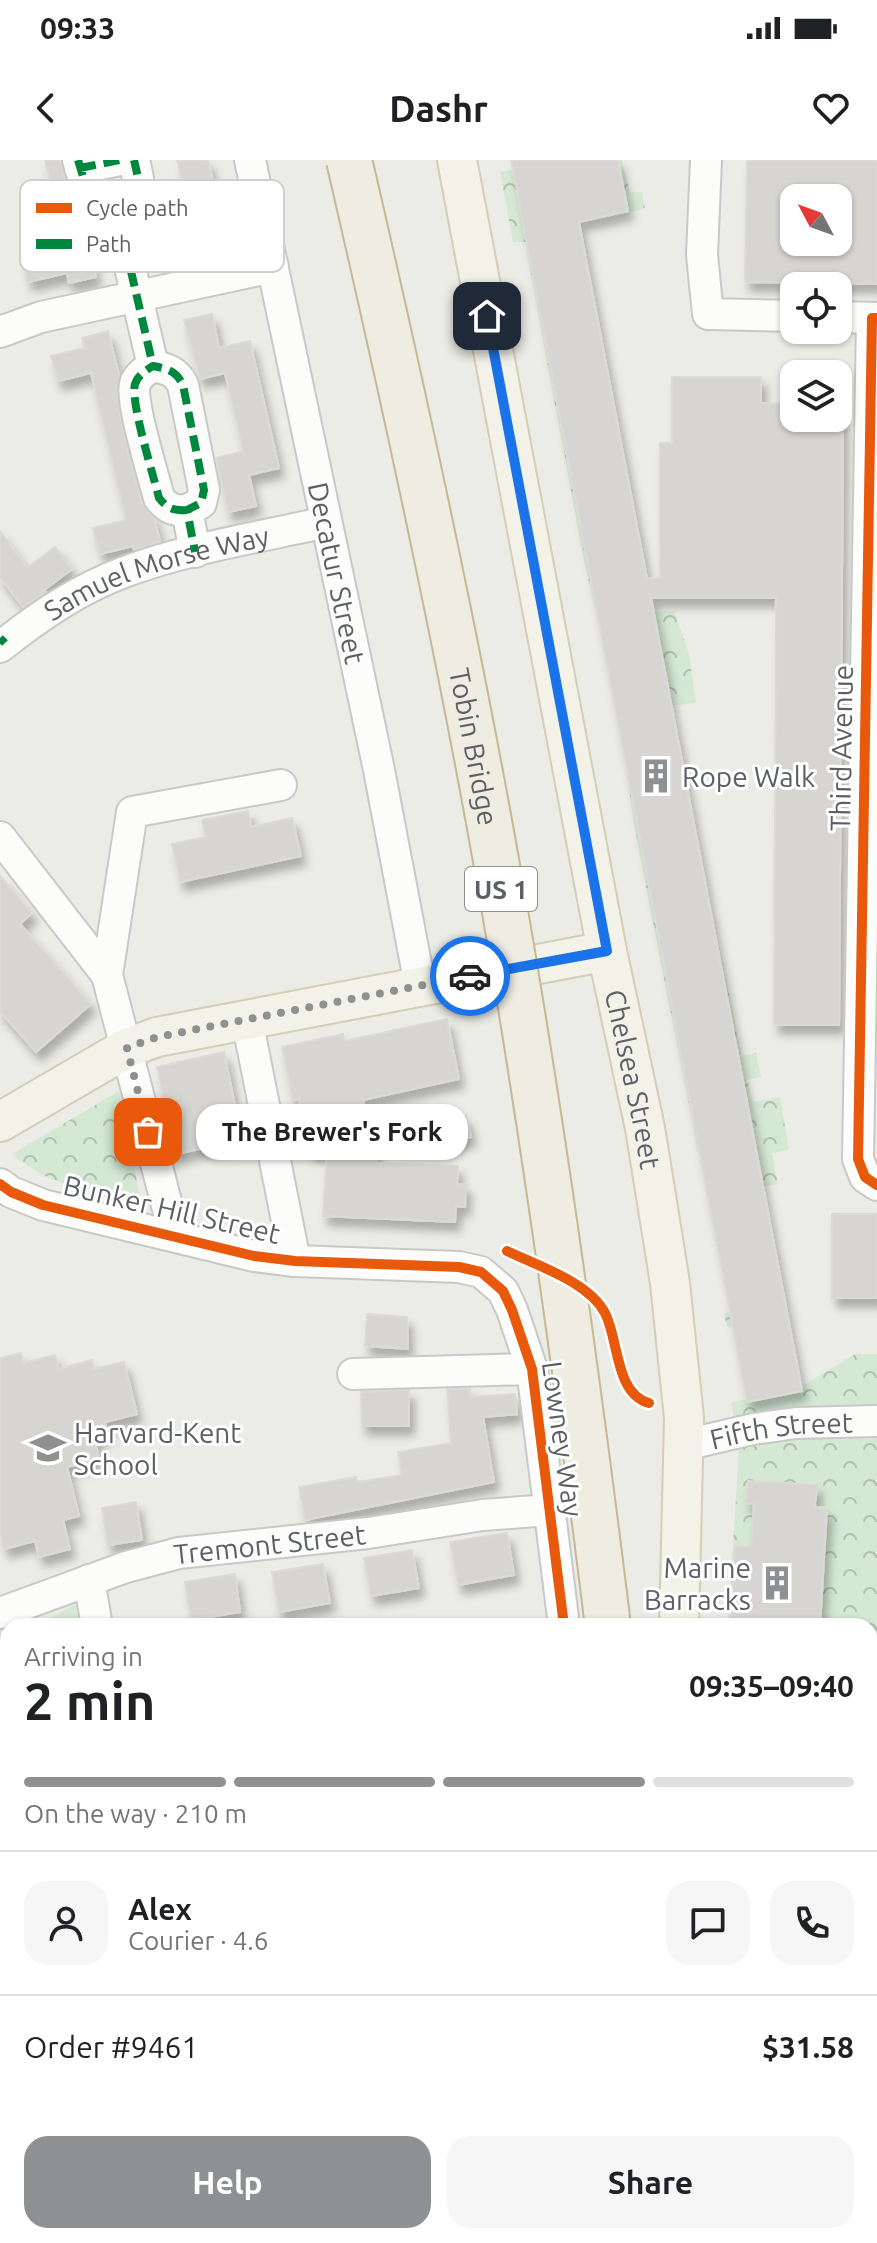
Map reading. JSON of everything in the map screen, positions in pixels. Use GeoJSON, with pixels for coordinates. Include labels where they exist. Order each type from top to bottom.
{"type":"FeatureCollection","features":[{"type":"Feature","properties":{"kind":"highway","name":"Tobin Bridge"},"geometry":{"type":"LineString","coordinates":[[348,160],[418,475],[496,862],[544,1145],[607,1618]]}},
{"type":"Feature","properties":{"kind":"highway","name":"Tobin Bridge"},"geometry":{"type":"LineString","coordinates":[[348,160],[439,565],[503,899],[551,1193],[607,1618]]}},
{"type":"Feature","properties":{"kind":"main road","name":"Chelsea Street"},"geometry":{"type":"LineString","coordinates":[[457,160],[607,951],[645,1128],[667,1267],[679,1351],[685,1445],[679,1618]]}},
{"type":"Feature","properties":{"kind":"main road"},"geometry":{"type":"LineString","coordinates":[[0,1122],[127,1048],[157,1037],[607,951]]}},
{"type":"Feature","properties":{"kind":"street"},"geometry":{"type":"LineString","coordinates":[[79,164],[120,160]]}},
{"type":"Feature","properties":{"kind":"street"},"geometry":{"type":"LineString","coordinates":[[134,160],[139,180]]}},
{"type":"Feature","properties":{"kind":"street","name":"Decatur Street"},"geometry":{"type":"LineString","coordinates":[[250,160],[254,180]]}},
{"type":"Feature","properties":{"kind":"street"},"geometry":{"type":"LineString","coordinates":[[706,160],[702,255],[708,314],[780,316]]}},
{"type":"Feature","properties":{"kind":"street"},"geometry":{"type":"LineString","coordinates":[[131,272],[153,366]]}},
{"type":"Feature","properties":{"kind":"street"},"geometry":{"type":"LineString","coordinates":[[0,332],[41,317],[139,304],[255,272]]}},
{"type":"Feature","properties":{"kind":"street","name":"Decatur Street"},"geometry":{"type":"LineString","coordinates":[[274,272],[379,770],[420,985]]}},
{"type":"Feature","properties":{"kind":"street"},"geometry":{"type":"LineString","coordinates":[[852,317],[875,318]]}},
{"type":"Feature","properties":{"kind":"street","name":"Third Avenue"},"geometry":{"type":"LineString","coordinates":[[871,1181],[858,1159],[870,898],[875,318]]}},
{"type":"Feature","properties":{"kind":"street"},"geometry":{"type":"LineString","coordinates":[[153,366],[170,369],[179,376],[183,385],[204,490],[201,503],[187,510],[167,508],[159,498],[136,403],[135,385],[141,373],[153,366]]}},
{"type":"Feature","properties":{"kind":"street"},"geometry":{"type":"LineString","coordinates":[[187,510],[195,552]]}},
{"type":"Feature","properties":{"kind":"street","name":"Samuel Morse Way"},"geometry":{"type":"LineString","coordinates":[[2,643],[51,608],[125,571],[326,522]]}},
{"type":"Feature","properties":{"kind":"street"},"geometry":{"type":"LineString","coordinates":[[107,975],[132,812],[281,785]]}},
{"type":"Feature","properties":{"kind":"street"},"geometry":{"type":"LineString","coordinates":[[0,837],[107,975],[175,1236]]}},
{"type":"Feature","properties":{"kind":"street"},"geometry":{"type":"LineString","coordinates":[[247,1020],[295,1261]]}},
{"type":"Feature","properties":{"kind":"street","name":"Bunker Hill Street"},"geometry":{"type":"LineString","coordinates":[[0,1184],[43,1205],[254,1256],[295,1261],[459,1267],[481,1272]]}},
{"type":"Feature","properties":{"kind":"street","name":"Lowney Way"},"geometry":{"type":"LineString","coordinates":[[481,1272],[496,1283],[507,1297],[532,1369],[563,1618]]}},
{"type":"Feature","properties":{"kind":"street"},"geometry":{"type":"LineString","coordinates":[[353,1374],[532,1369]]}},
{"type":"Feature","properties":{"kind":"street","name":"Fifth Street"},"geometry":{"type":"LineString","coordinates":[[685,1445],[753,1429],[796,1423],[877,1421]]}},
{"type":"Feature","properties":{"kind":"street","name":"Tremont Street"},"geometry":{"type":"LineString","coordinates":[[0,1613],[89,1580],[179,1553],[368,1533],[483,1515],[549,1510]]}},
{"type":"Feature","properties":{"kind":"street"},"geometry":{"type":"LineString","coordinates":[[89,1580],[96,1618]]}},
{"type":"Feature","properties":{"kind":"green space","name":"Rope Walk"},"geometry":{"type":"Polygon","coordinates":[[[566,160],[583,233],[654,612],[674,611],[689,654],[696,703],[669,706],[742,1056],[756,1053],[761,1077],[747,1080],[753,1102],[780,1097],[789,1150],[772,1153],[778,1184],[764,1187],[796,1390],[855,1354],[877,1354],[877,1618],[728,1618],[739,1448],[731,1402],[749,1399],[736,1325],[727,1327],[724,1314],[735,1309],[720,1263],[635,830],[617,708],[583,555],[525,242],[513,242],[500,172],[566,160]]]}},
{"type":"Feature","properties":{"kind":"green space"},"geometry":{"type":"Polygon","coordinates":[[[593,160],[622,160],[630,192],[642,192],[645,209],[606,216],[593,160]]]}},
{"type":"Feature","properties":{"kind":"green space"},"geometry":{"type":"Polygon","coordinates":[[[119,1091],[140,1196],[72,1186],[42,1174],[12,1154],[119,1091]]]}},
{"type":"Feature","properties":{"kind":"green space"},"geometry":{"type":"Polygon","coordinates":[[[75,1604],[78,1618],[50,1618],[75,1604]]]}},
{"type":"Feature","properties":{"kind":"building"},"geometry":{"type":"Polygon","coordinates":[[[45,160],[60,160],[66,180],[50,180],[45,160]]]}},
{"type":"Feature","properties":{"kind":"building"},"geometry":{"type":"Polygon","coordinates":[[[177,160],[208,160],[213,180],[182,180],[177,160]]]}},
{"type":"Feature","properties":{"kind":"building"},"geometry":{"type":"Polygon","coordinates":[[[511,160],[618,160],[628,211],[579,222],[647,579],[660,578],[660,443],[672,443],[672,377],[761,377],[761,403],[780,404],[780,432],[843,432],[839,1025],[774,1025],[776,598],[651,598],[802,1391],[747,1402],[511,160]]]}},
{"type":"Feature","properties":{"kind":"building"},"geometry":{"type":"Polygon","coordinates":[[[747,160],[877,160],[877,284],[852,284],[852,272],[780,272],[780,283],[745,282],[747,160]]]}},
{"type":"Feature","properties":{"kind":"building"},"geometry":{"type":"Polygon","coordinates":[[[26,272],[95,272],[96,277],[69,283],[67,273],[28,282],[26,272]]]}},
{"type":"Feature","properties":{"kind":"building"},"geometry":{"type":"Polygon","coordinates":[[[212,314],[219,348],[250,341],[279,468],[249,475],[256,506],[228,512],[216,458],[243,451],[225,373],[200,379],[184,320],[212,314]]]}},
{"type":"Feature","properties":{"kind":"building"},"geometry":{"type":"Polygon","coordinates":[[[108,331],[119,375],[117,395],[126,444],[142,503],[154,519],[160,541],[134,550],[133,546],[100,554],[93,528],[126,520],[91,373],[58,381],[51,356],[84,348],[82,338],[108,331]]]}},
{"type":"Feature","properties":{"kind":"building"},"geometry":{"type":"Polygon","coordinates":[[[0,531],[27,568],[55,547],[72,569],[23,607],[0,577],[0,531]]]}},
{"type":"Feature","properties":{"kind":"building"},"geometry":{"type":"Polygon","coordinates":[[[248,811],[251,827],[292,818],[301,856],[180,882],[172,844],[206,837],[202,820],[248,811]]]}},
{"type":"Feature","properties":{"kind":"building"},"geometry":{"type":"Polygon","coordinates":[[[0,876],[32,913],[20,924],[91,1004],[36,1052],[0,1011],[0,876]]]}},
{"type":"Feature","properties":{"kind":"building"},"geometry":{"type":"Polygon","coordinates":[[[447,1019],[459,1079],[363,1100],[377,1163],[458,1166],[457,1184],[466,1185],[465,1207],[456,1206],[455,1222],[323,1216],[327,1150],[311,1153],[299,1099],[293,1100],[282,1047],[343,1034],[344,1041],[447,1019]]]}},
{"type":"Feature","properties":{"kind":"building"},"geometry":{"type":"Polygon","coordinates":[[[224,1052],[242,1140],[176,1154],[157,1067],[224,1052]]]}},
{"type":"Feature","properties":{"kind":"building"},"geometry":{"type":"Polygon","coordinates":[[[466,1116],[471,1137],[444,1144],[438,1123],[466,1116]]]}},
{"type":"Feature","properties":{"kind":"building"},"geometry":{"type":"Polygon","coordinates":[[[832,1214],[877,1214],[877,1298],[832,1298],[832,1214]]]}},
{"type":"Feature","properties":{"kind":"building"},"geometry":{"type":"Polygon","coordinates":[[[367,1314],[407,1317],[408,1349],[365,1346],[367,1314]]]}},
{"type":"Feature","properties":{"kind":"building","name":"Harvard-Kent School"},"geometry":{"type":"Polygon","coordinates":[[[21,1353],[23,1363],[55,1355],[58,1369],[92,1360],[94,1369],[124,1362],[137,1414],[105,1422],[108,1434],[94,1438],[99,1459],[67,1467],[79,1516],[63,1520],[70,1549],[39,1557],[35,1541],[4,1549],[0,1531],[0,1358],[21,1353]]]}},
{"type":"Feature","properties":{"kind":"building"},"geometry":{"type":"Polygon","coordinates":[[[447,1389],[470,1389],[470,1397],[515,1394],[517,1414],[483,1417],[494,1482],[305,1520],[299,1487],[356,1477],[357,1482],[402,1475],[398,1452],[451,1443],[447,1389]]]}},
{"type":"Feature","properties":{"kind":"building"},"geometry":{"type":"Polygon","coordinates":[[[409,1390],[409,1426],[362,1426],[361,1392],[409,1390]]]}},
{"type":"Feature","properties":{"kind":"building","name":"Marine Barracks"},"geometry":{"type":"Polygon","coordinates":[[[748,1481],[817,1485],[815,1507],[827,1508],[820,1618],[730,1618],[735,1546],[751,1547],[754,1504],[746,1504],[748,1481]]]}},
{"type":"Feature","properties":{"kind":"building"},"geometry":{"type":"Polygon","coordinates":[[[136,1502],[142,1540],[108,1545],[102,1508],[136,1502]]]}},
{"type":"Feature","properties":{"kind":"building"},"geometry":{"type":"Polygon","coordinates":[[[507,1533],[514,1575],[458,1585],[450,1542],[507,1533]]]}},
{"type":"Feature","properties":{"kind":"building"},"geometry":{"type":"Polygon","coordinates":[[[412,1550],[419,1588],[371,1596],[364,1558],[412,1550]]]}},
{"type":"Feature","properties":{"kind":"building"},"geometry":{"type":"Polygon","coordinates":[[[323,1564],[330,1603],[279,1612],[272,1572],[323,1564]]]}},
{"type":"Feature","properties":{"kind":"building"},"geometry":{"type":"Polygon","coordinates":[[[235,1574],[240,1612],[191,1618],[185,1582],[235,1574]]]}},
{"type":"Feature","properties":{"kind":"marked path"},"geometry":{"type":"LineString","coordinates":[[78,160],[84,180]]}},
{"type":"Feature","properties":{"kind":"marked path"},"geometry":{"type":"LineString","coordinates":[[80,168],[120,160]]}},
{"type":"Feature","properties":{"kind":"marked path"},"geometry":{"type":"LineString","coordinates":[[134,160],[138,180]]}},
{"type":"Feature","properties":{"kind":"marked path"},"geometry":{"type":"LineString","coordinates":[[131,272],[153,366]]}},
{"type":"Feature","properties":{"kind":"marked path"},"geometry":{"type":"LineString","coordinates":[[187,510],[172,508],[159,498],[139,422],[135,384],[153,366],[171,371],[183,385],[204,490],[201,503],[187,510],[195,552]]}},
{"type":"Feature","properties":{"kind":"marked path"},"geometry":{"type":"LineString","coordinates":[[0,638],[5,643]]}},
{"type":"Feature","properties":{"kind":"cycle path"},"geometry":{"type":"LineString","coordinates":[[877,318],[872,318],[858,1159],[865,1177],[877,1185]]}},
{"type":"Feature","properties":{"kind":"cycle path"},"geometry":{"type":"LineString","coordinates":[[0,1184],[43,1205],[254,1256],[295,1261],[459,1267],[481,1272],[503,1291],[532,1369],[563,1618]]}},
{"type":"Feature","properties":{"kind":"cycle path"},"geometry":{"type":"LineString","coordinates":[[507,1251],[562,1276],[597,1302],[610,1324],[624,1378],[638,1398],[649,1403]]}},
{"type":"Feature","properties":{"kind":"way so far"},"geometry":{"type":"LineString","coordinates":[[148,1132],[127,1048],[157,1037],[470,976]]}},
{"type":"Feature","properties":{"kind":"place","name":"Rope Walk"},"geometry":{"type":"Point","coordinates":[656,776]}},
{"type":"Feature","properties":{"kind":"place","name":"The Brewer's Fork"},"geometry":{"type":"Point","coordinates":[148,1132]}},
{"type":"Feature","properties":{"kind":"place","name":"Harvard-Kent School"},"geometry":{"type":"Point","coordinates":[48,1448]}},
{"type":"Feature","properties":{"kind":"place","name":"Marine Barracks"},"geometry":{"type":"Point","coordinates":[777,1583]}},
{"type":"Feature","properties":{"kind":"route"},"geometry":{"type":"LineString","coordinates":[[470,976],[607,951],[487,316]]}}]}
